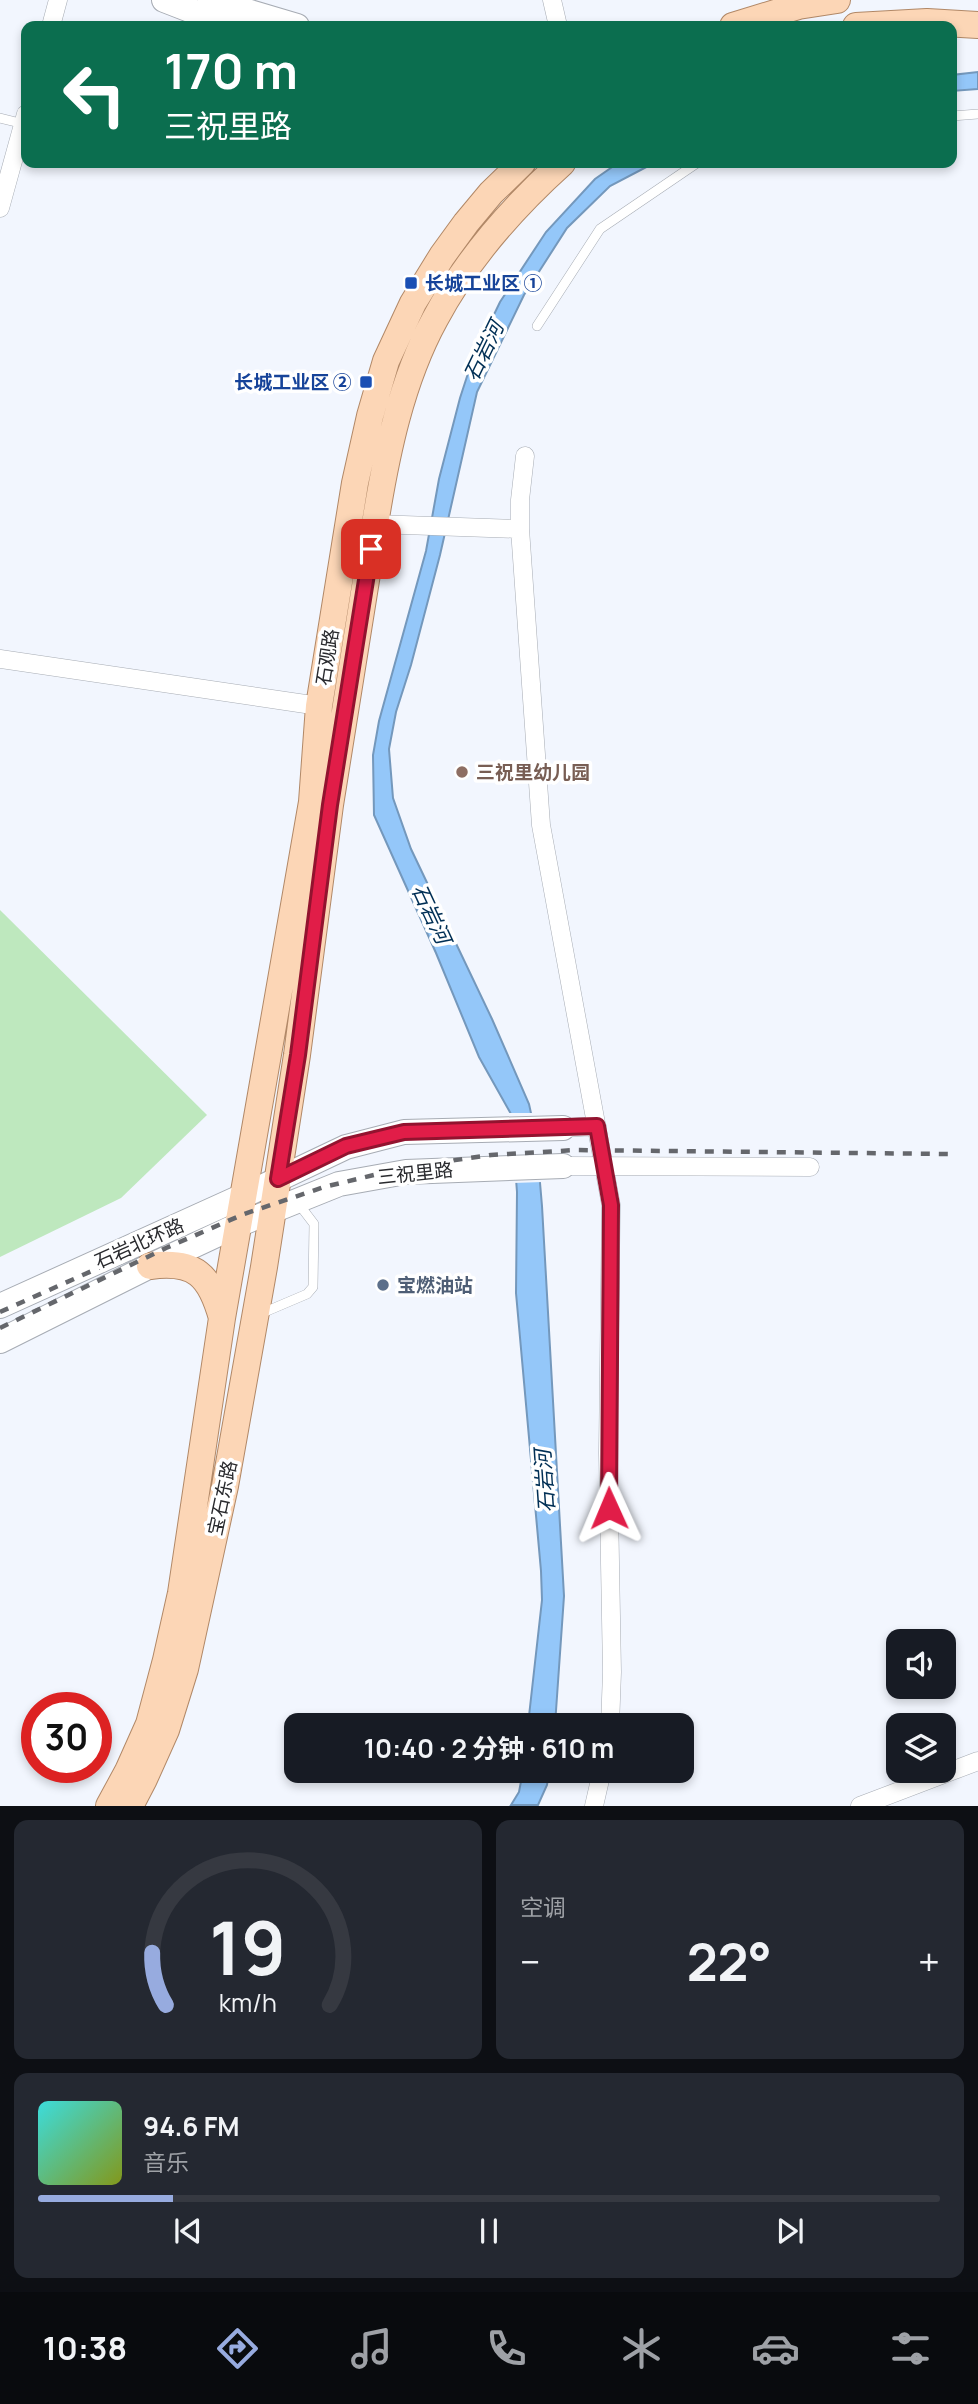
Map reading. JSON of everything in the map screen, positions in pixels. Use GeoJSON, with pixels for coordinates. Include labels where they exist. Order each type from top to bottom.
{"type":"FeatureCollection","features":[{"type":"Feature","properties":{"kind":"main road"},"geometry":{"type":"LineString","coordinates":[[745,21],[780,6],[837,0]]}},
{"type":"Feature","properties":{"kind":"main road"},"geometry":{"type":"LineString","coordinates":[[957,24],[978,25]]}},
{"type":"Feature","properties":{"kind":"main road"},"geometry":{"type":"LineString","coordinates":[[491,193],[496,168]]}},
{"type":"Feature","properties":{"kind":"main road","name":"石观路"},"geometry":{"type":"LineString","coordinates":[[245,1195],[312,802],[319,706],[355,483],[370,416],[386,361],[413,303],[442,256],[491,193],[517,168]]}},
{"type":"Feature","properties":{"kind":"main road","name":"石观路"},"geometry":{"type":"LineString","coordinates":[[278,1179],[298,1055],[330,805],[382,479],[396,423],[434,321],[465,270],[498,227],[557,168]]}},
{"type":"Feature","properties":{"kind":"main road","name":"宝石东路"},"geometry":{"type":"LineString","coordinates":[[130,1805],[166,1730],[185,1668],[225,1486],[255,1316],[284,1205],[278,1179]]}},
{"type":"Feature","properties":{"kind":"main road","name":"宝石东路"},"geometry":{"type":"LineString","coordinates":[[109,1805],[149,1724],[181,1593],[222,1318],[245,1195]]}},
{"type":"Feature","properties":{"kind":"main road"},"geometry":{"type":"LineString","coordinates":[[149,1266],[186,1265],[196,1272],[215,1296],[222,1318]]}},
{"type":"Feature","properties":{"kind":"street"},"geometry":{"type":"LineString","coordinates":[[52,21],[58,0]]}},
{"type":"Feature","properties":{"kind":"street"},"geometry":{"type":"LineString","coordinates":[[164,0],[275,21]]}},
{"type":"Feature","properties":{"kind":"street"},"geometry":{"type":"LineString","coordinates":[[552,0],[557,21]]}},
{"type":"Feature","properties":{"kind":"street"},"geometry":{"type":"LineString","coordinates":[[0,208],[21,133]]}},
{"type":"Feature","properties":{"kind":"street"},"geometry":{"type":"LineString","coordinates":[[525,456],[520,529],[541,825],[611,1205],[608,1453],[610,1713]]}},
{"type":"Feature","properties":{"kind":"street"},"geometry":{"type":"LineString","coordinates":[[375,524],[520,529]]}},
{"type":"Feature","properties":{"kind":"street"},"geometry":{"type":"LineString","coordinates":[[0,659],[319,706]]}},
{"type":"Feature","properties":{"kind":"street"},"geometry":{"type":"LineString","coordinates":[[556,1128],[597,1126]]}},
{"type":"Feature","properties":{"kind":"street","name":"三祝里路"},"geometry":{"type":"LineString","coordinates":[[278,1179],[346,1146],[404,1132],[556,1128]]}},
{"type":"Feature","properties":{"kind":"street"},"geometry":{"type":"LineString","coordinates":[[557,1166],[810,1167]]}},
{"type":"Feature","properties":{"kind":"street","name":"三祝里路"},"geometry":{"type":"LineString","coordinates":[[284,1205],[339,1184],[375,1176],[406,1172],[557,1166]]}},
{"type":"Feature","properties":{"kind":"street","name":"石岩北环路"},"geometry":{"type":"LineString","coordinates":[[0,1306],[278,1179]]}},
{"type":"Feature","properties":{"kind":"street","name":"石岩北环路"},"geometry":{"type":"LineString","coordinates":[[0,1341],[149,1266],[284,1205]]}},
{"type":"Feature","properties":{"kind":"street"},"geometry":{"type":"LineString","coordinates":[[860,1805],[978,1762]]}},
{"type":"Feature","properties":{"kind":"street"},"geometry":{"type":"LineString","coordinates":[[594,1805],[599,1783]]}},
{"type":"Feature","properties":{"kind":"lane"},"geometry":{"type":"LineString","coordinates":[[957,116],[978,114]]}},
{"type":"Feature","properties":{"kind":"lane"},"geometry":{"type":"LineString","coordinates":[[0,118],[21,119]]}},
{"type":"Feature","properties":{"kind":"lane"},"geometry":{"type":"LineString","coordinates":[[537,326],[600,229],[689,168]]}},
{"type":"Feature","properties":{"kind":"lane"},"geometry":{"type":"LineString","coordinates":[[255,1316],[307,1294],[313,1287],[314,1224],[284,1205]]}},
{"type":"Feature","properties":{"kind":"green space"},"geometry":{"type":"Polygon","coordinates":[[[0,910],[207,1115],[121,1198],[0,1257],[0,910]]]}},
{"type":"Feature","properties":{"kind":"water"},"geometry":{"type":"Polygon","coordinates":[[[978,72],[978,89],[957,91],[957,74],[978,72]]]}},
{"type":"Feature","properties":{"kind":"water","name":"石岩河"},"geometry":{"type":"Polygon","coordinates":[[[611,168],[644,168],[610,186],[567,228],[524,295],[477,392],[440,555],[396,712],[389,749],[393,798],[411,849],[492,1019],[529,1104],[536,1136],[564,1596],[556,1713],[529,1713],[542,1600],[516,1293],[517,1192],[511,1114],[479,1057],[374,815],[373,755],[379,721],[426,551],[439,479],[473,358],[500,302],[546,232],[595,179],[611,168]]]}},
{"type":"Feature","properties":{"kind":"water"},"geometry":{"type":"Polygon","coordinates":[[[521,1783],[547,1783],[538,1805],[511,1805],[521,1783]]]}},
{"type":"Feature","properties":{"kind":"pier"},"geometry":{"type":"Polygon","coordinates":[[[506,1113],[535,1113],[543,1182],[513,1183],[506,1113]]]}},
{"type":"Feature","properties":{"kind":"railway"},"geometry":{"type":"LineString","coordinates":[[0,1328],[166,1248],[244,1214],[324,1187],[407,1167],[491,1155],[576,1150],[950,1154]]}},
{"type":"Feature","properties":{"kind":"railway"},"geometry":{"type":"LineString","coordinates":[[0,1312],[150,1245]]}},
{"type":"Feature","properties":{"kind":"place","name":"长城工业区 ①"},"geometry":{"type":"Point","coordinates":[411,283]}},
{"type":"Feature","properties":{"kind":"place","name":"长城工业区 ②"},"geometry":{"type":"Point","coordinates":[366,382]}},
{"type":"Feature","properties":{"kind":"place","name":"三祝里幼儿园"},"geometry":{"type":"Point","coordinates":[462,772]}},
{"type":"Feature","properties":{"kind":"place","name":"宝燃油站"},"geometry":{"type":"Point","coordinates":[383,1285]}},
{"type":"Feature","properties":{"kind":"route"},"geometry":{"type":"LineString","coordinates":[[371,549],[330,805],[298,1055],[278,1179],[346,1146],[404,1132],[597,1126],[611,1205],[609,1508]]}}]}
